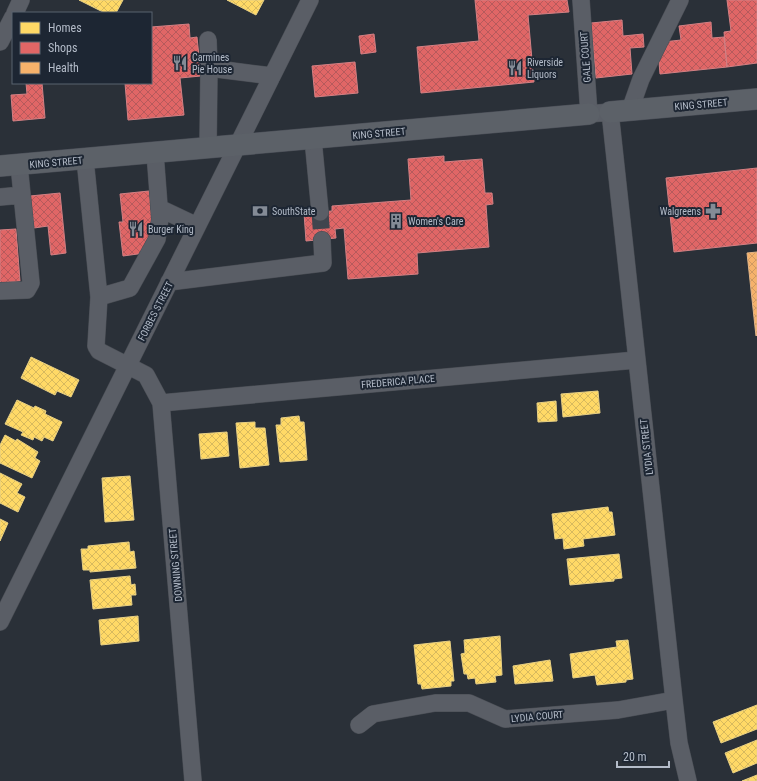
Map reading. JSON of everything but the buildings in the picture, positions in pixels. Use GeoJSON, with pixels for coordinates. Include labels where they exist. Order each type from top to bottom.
{"type":"FeatureCollection","features":[{"type":"Feature","properties":{"kind":"main road","name":"KING STREET"},"geometry":{"type":"LineString","coordinates":[[620,111],[757,99]]}},
{"type":"Feature","properties":{"kind":"main road","name":"KING STREET"},"geometry":{"type":"LineString","coordinates":[[10,166],[589,114]]}},
{"type":"Feature","properties":{"kind":"street"},"geometry":{"type":"LineString","coordinates":[[16,12],[22,0]]}},
{"type":"Feature","properties":{"kind":"street","name":"FORBES STREET"},"geometry":{"type":"LineString","coordinates":[[0,622],[310,0]]}},
{"type":"Feature","properties":{"kind":"street","name":"GALE COURT"},"geometry":{"type":"LineString","coordinates":[[581,0],[589,114]]}},
{"type":"Feature","properties":{"kind":"street"},"geometry":{"type":"LineString","coordinates":[[620,111],[641,79],[680,0]]}},
{"type":"Feature","properties":{"kind":"street"},"geometry":{"type":"LineString","coordinates":[[0,42],[12,19]]}},
{"type":"Feature","properties":{"kind":"street"},"geometry":{"type":"LineString","coordinates":[[208,40],[208,148]]}},
{"type":"Feature","properties":{"kind":"street"},"geometry":{"type":"LineString","coordinates":[[209,68],[272,76]]}},
{"type":"Feature","properties":{"kind":"street","name":"KING STREET"},"geometry":{"type":"LineString","coordinates":[[589,114],[620,111]]}},
{"type":"Feature","properties":{"kind":"street","name":"LYDIA STREET"},"geometry":{"type":"LineString","coordinates":[[620,111],[636,360],[679,743],[688,781]]}},
{"type":"Feature","properties":{"kind":"street"},"geometry":{"type":"LineString","coordinates":[[313,139],[320,212]]}},
{"type":"Feature","properties":{"kind":"street"},"geometry":{"type":"LineString","coordinates":[[85,159],[99,297],[130,288],[156,239],[160,219],[155,153]]}},
{"type":"Feature","properties":{"kind":"street"},"geometry":{"type":"LineString","coordinates":[[0,290],[27,290],[31,283],[22,195],[10,166]]}},
{"type":"Feature","properties":{"kind":"street"},"geometry":{"type":"LineString","coordinates":[[0,197],[22,195]]}},
{"type":"Feature","properties":{"kind":"street"},"geometry":{"type":"LineString","coordinates":[[159,208],[198,226]]}},
{"type":"Feature","properties":{"kind":"street"},"geometry":{"type":"LineString","coordinates":[[169,282],[323,263],[322,240]]}},
{"type":"Feature","properties":{"kind":"street","name":"DOWNING STREET"},"geometry":{"type":"LineString","coordinates":[[99,297],[96,346],[99,351],[128,364],[146,375],[160,403],[193,781]]}},
{"type":"Feature","properties":{"kind":"street","name":"FREDERICA PLACE"},"geometry":{"type":"LineString","coordinates":[[160,403],[636,360]]}},
{"type":"Feature","properties":{"kind":"street","name":"LYDIA COURT"},"geometry":{"type":"LineString","coordinates":[[359,725],[373,714],[435,703],[469,703],[505,719],[618,710],[674,700]]}},
{"type":"Feature","properties":{"kind":"tunnel"},"geometry":{"type":"LineString","coordinates":[[320,212],[322,240]]}},
{"type":"Feature","properties":{"kind":"place","name":"Carmines Pie House"},"geometry":{"type":"Point","coordinates":[180,63]}},
{"type":"Feature","properties":{"kind":"place","name":"Riverside Liquors"},"geometry":{"type":"Point","coordinates":[515,68]}},
{"type":"Feature","properties":{"kind":"place","name":"SouthState"},"geometry":{"type":"Point","coordinates":[260,211]}},
{"type":"Feature","properties":{"kind":"place","name":"Walgreens"},"geometry":{"type":"Point","coordinates":[713,211]}},
{"type":"Feature","properties":{"kind":"place","name":"Women's Care"},"geometry":{"type":"Point","coordinates":[396,221]}},
{"type":"Feature","properties":{"kind":"place","name":"Burger King"},"geometry":{"type":"Point","coordinates":[136,229]}}]}
